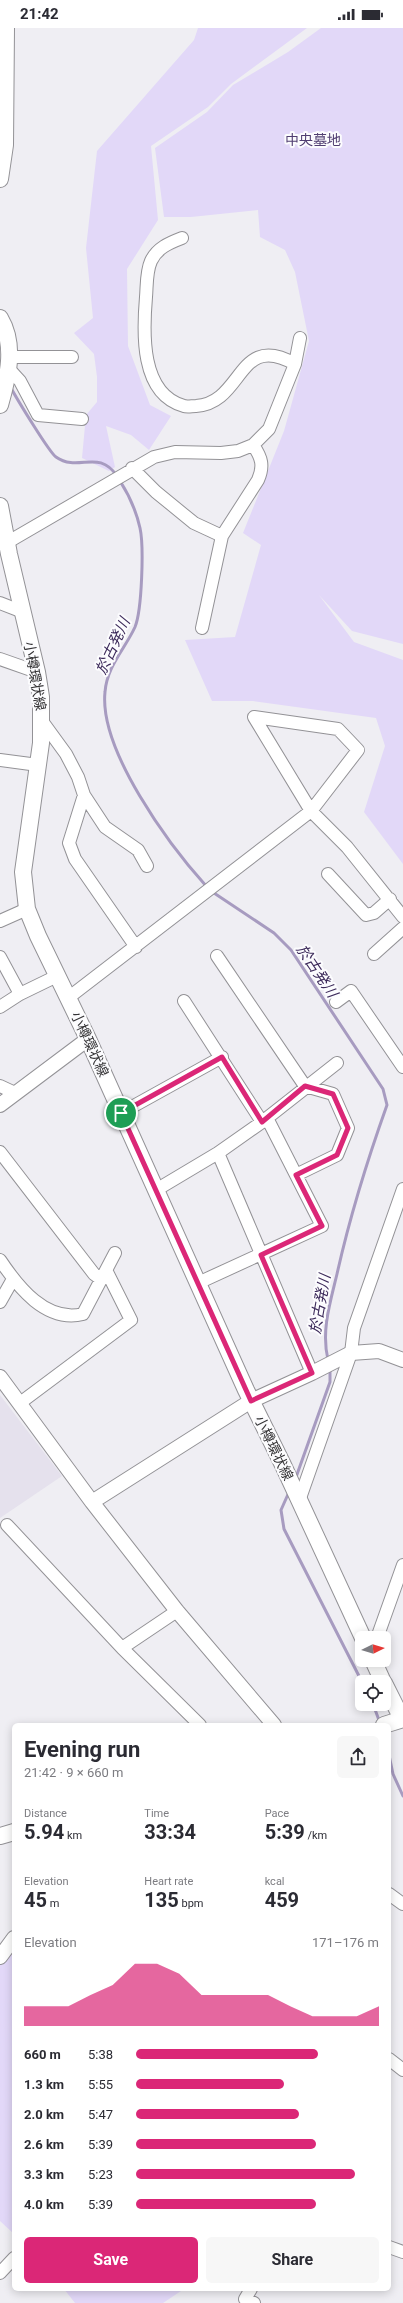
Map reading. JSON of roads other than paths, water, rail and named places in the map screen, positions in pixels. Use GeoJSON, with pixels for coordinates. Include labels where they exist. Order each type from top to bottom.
{"type":"FeatureCollection","features":[{"type":"Feature","properties":{"kind":"main road"},"geometry":{"type":"LineString","coordinates":[[0,179],[6,28]]}},
{"type":"Feature","properties":{"kind":"main road"},"geometry":{"type":"LineString","coordinates":[[0,318],[8,341],[9,367],[2,399]]}},
{"type":"Feature","properties":{"kind":"main road","name":"小樽環状線"},"geometry":{"type":"LineString","coordinates":[[0,506],[6,549],[38,672],[42,721],[38,765],[23,872],[27,909],[57,976],[88,1039],[251,1401],[298,1497],[360,1631]]}},
{"type":"Feature","properties":{"kind":"main road"},"geometry":{"type":"LineString","coordinates":[[391,1708],[395,1722]]}},
{"type":"Feature","properties":{"kind":"main road"},"geometry":{"type":"LineString","coordinates":[[0,1836],[12,1833]]}},
{"type":"Feature","properties":{"kind":"street"},"geometry":{"type":"LineString","coordinates":[[182,238],[159,250],[151,261],[147,277],[144,316],[146,350],[149,368],[158,388],[169,399],[184,406],[200,405],[212,402],[224,395],[241,371],[254,359],[267,354],[281,356],[294,364]]}},
{"type":"Feature","properties":{"kind":"street"},"geometry":{"type":"LineString","coordinates":[[6,549],[132,468],[154,457],[175,452],[221,453],[238,451],[253,445],[269,429],[294,364],[300,338]]}},
{"type":"Feature","properties":{"kind":"street"},"geometry":{"type":"LineString","coordinates":[[72,357],[9,367],[20,381],[38,415],[82,419]]}},
{"type":"Feature","properties":{"kind":"street"},"geometry":{"type":"LineString","coordinates":[[202,628],[222,536],[258,480],[262,470],[261,457],[253,445]]}},
{"type":"Feature","properties":{"kind":"street"},"geometry":{"type":"LineString","coordinates":[[132,468],[156,492],[194,523],[222,536]]}},
{"type":"Feature","properties":{"kind":"street"},"geometry":{"type":"LineString","coordinates":[[0,603],[23,612]]}},
{"type":"Feature","properties":{"kind":"street"},"geometry":{"type":"LineString","coordinates":[[0,659],[38,672]]}},
{"type":"Feature","properties":{"kind":"street"},"geometry":{"type":"LineString","coordinates":[[68,998],[311,811],[358,750],[338,730],[254,717],[311,811],[347,847],[403,917]]}},
{"type":"Feature","properties":{"kind":"street"},"geometry":{"type":"LineString","coordinates":[[42,721],[66,754],[78,777],[84,795],[105,827],[138,850],[147,866]]}},
{"type":"Feature","properties":{"kind":"street"},"geometry":{"type":"LineString","coordinates":[[0,760],[38,765]]}},
{"type":"Feature","properties":{"kind":"street"},"geometry":{"type":"LineString","coordinates":[[84,795],[69,844],[75,859],[136,947]]}},
{"type":"Feature","properties":{"kind":"street"},"geometry":{"type":"LineString","coordinates":[[328,874],[366,915],[374,913],[390,899]]}},
{"type":"Feature","properties":{"kind":"street"},"geometry":{"type":"LineString","coordinates":[[0,921],[27,909]]}},
{"type":"Feature","properties":{"kind":"street"},"geometry":{"type":"LineString","coordinates":[[374,954],[403,928]]}},
{"type":"Feature","properties":{"kind":"street"},"geometry":{"type":"LineString","coordinates":[[217,956],[305,1086],[333,1094],[348,1128],[337,1155],[296,1175]]}},
{"type":"Feature","properties":{"kind":"street"},"geometry":{"type":"LineString","coordinates":[[0,957],[20,994]]}},
{"type":"Feature","properties":{"kind":"street"},"geometry":{"type":"LineString","coordinates":[[0,1007],[20,994],[57,976]]}},
{"type":"Feature","properties":{"kind":"street"},"geometry":{"type":"LineString","coordinates":[[336,1002],[351,992],[403,1067]]}},
{"type":"Feature","properties":{"kind":"street"},"geometry":{"type":"LineString","coordinates":[[184,1001],[264,1120],[296,1175],[322,1226],[198,1283]]}},
{"type":"Feature","properties":{"kind":"street"},"geometry":{"type":"LineString","coordinates":[[0,1105],[88,1039]]}},
{"type":"Feature","properties":{"kind":"street"},"geometry":{"type":"LineString","coordinates":[[121,1113],[222,1057]]}},
{"type":"Feature","properties":{"kind":"street"},"geometry":{"type":"LineString","coordinates":[[156,1190],[218,1153],[264,1120],[337,1062]]}},
{"type":"Feature","properties":{"kind":"street"},"geometry":{"type":"LineString","coordinates":[[0,1086],[15,1093]]}},
{"type":"Feature","properties":{"kind":"street"},"geometry":{"type":"LineString","coordinates":[[0,1152],[94,1274],[104,1274]]}},
{"type":"Feature","properties":{"kind":"street"},"geometry":{"type":"LineString","coordinates":[[218,1153],[312,1373]]}},
{"type":"Feature","properties":{"kind":"street"},"geometry":{"type":"LineString","coordinates":[[298,1497],[354,1328],[403,1189]]}},
{"type":"Feature","properties":{"kind":"street"},"geometry":{"type":"LineString","coordinates":[[0,1260],[13,1279],[33,1300],[60,1314],[73,1316],[82,1314],[115,1253]]}},
{"type":"Feature","properties":{"kind":"street"},"geometry":{"type":"LineString","coordinates":[[20,1403],[131,1320],[104,1274]]}},
{"type":"Feature","properties":{"kind":"street"},"geometry":{"type":"LineString","coordinates":[[0,1302],[13,1279]]}},
{"type":"Feature","properties":{"kind":"street"},"geometry":{"type":"LineString","coordinates":[[92,1502],[251,1401],[312,1373],[346,1355],[378,1351],[403,1360]]}},
{"type":"Feature","properties":{"kind":"street"},"geometry":{"type":"LineString","coordinates":[[0,1377],[92,1502],[177,1611],[272,1723]]}},
{"type":"Feature","properties":{"kind":"street"},"geometry":{"type":"LineString","coordinates":[[7,1525],[122,1648],[198,1723]]}},
{"type":"Feature","properties":{"kind":"street"},"geometry":{"type":"LineString","coordinates":[[379,1631],[403,1565]]}},
{"type":"Feature","properties":{"kind":"street"},"geometry":{"type":"LineString","coordinates":[[122,1648],[177,1611]]}},
{"type":"Feature","properties":{"kind":"street"},"geometry":{"type":"LineString","coordinates":[[391,1895],[403,1904]]}},
{"type":"Feature","properties":{"kind":"street"},"geometry":{"type":"LineString","coordinates":[[0,1957],[12,1941]]}},
{"type":"Feature","properties":{"kind":"street"},"geometry":{"type":"LineString","coordinates":[[391,2065],[403,2070]]}},
{"type":"Feature","properties":{"kind":"street"},"geometry":{"type":"LineString","coordinates":[[391,2248],[403,2252]]}},
{"type":"Feature","properties":{"kind":"street"},"geometry":{"type":"LineString","coordinates":[[0,2272],[12,2260]]}},
{"type":"Feature","properties":{"kind":"street"},"geometry":{"type":"LineString","coordinates":[[249,2291],[245,2299],[254,2303]]}},
{"type":"Feature","properties":{"kind":"waterway","name":"於古発川"},"geometry":{"type":"LineString","coordinates":[[11,388],[40,436],[56,457],[73,463],[103,463],[117,476]]}},
{"type":"Feature","properties":{"kind":"waterway","name":"於古発川"},"geometry":{"type":"LineString","coordinates":[[120,481],[132,503],[140,528],[142,578],[135,627],[117,658],[106,683],[106,715],[113,741],[140,796],[174,847],[207,887]]}},
{"type":"Feature","properties":{"kind":"waterway","name":"於古発川"},"geometry":{"type":"LineString","coordinates":[[211,891],[274,933],[291,950],[383,1089],[387,1105],[353,1210],[342,1252],[327,1317],[325,1338],[328,1360]]}},
{"type":"Feature","properties":{"kind":"waterway","name":"於古発川"},"geometry":{"type":"LineString","coordinates":[[295,1480],[330,1382],[330,1368]]}},
{"type":"Feature","properties":{"kind":"waterway","name":"於古発川"},"geometry":{"type":"LineString","coordinates":[[289,1492],[281,1510],[284,1529],[358,1675]]}},
{"type":"Feature","properties":{"kind":"waterway","name":"於古発川"},"geometry":{"type":"LineString","coordinates":[[376,1711],[380,1723]]}},
{"type":"Feature","properties":{"kind":"waterway","name":"於古発川"},"geometry":{"type":"LineString","coordinates":[[391,1764],[393,1774],[403,1796]]}},
{"type":"Feature","properties":{"kind":"park label","name":"中央墓地"},"geometry":{"type":"Point","coordinates":[313,140]}}]}
